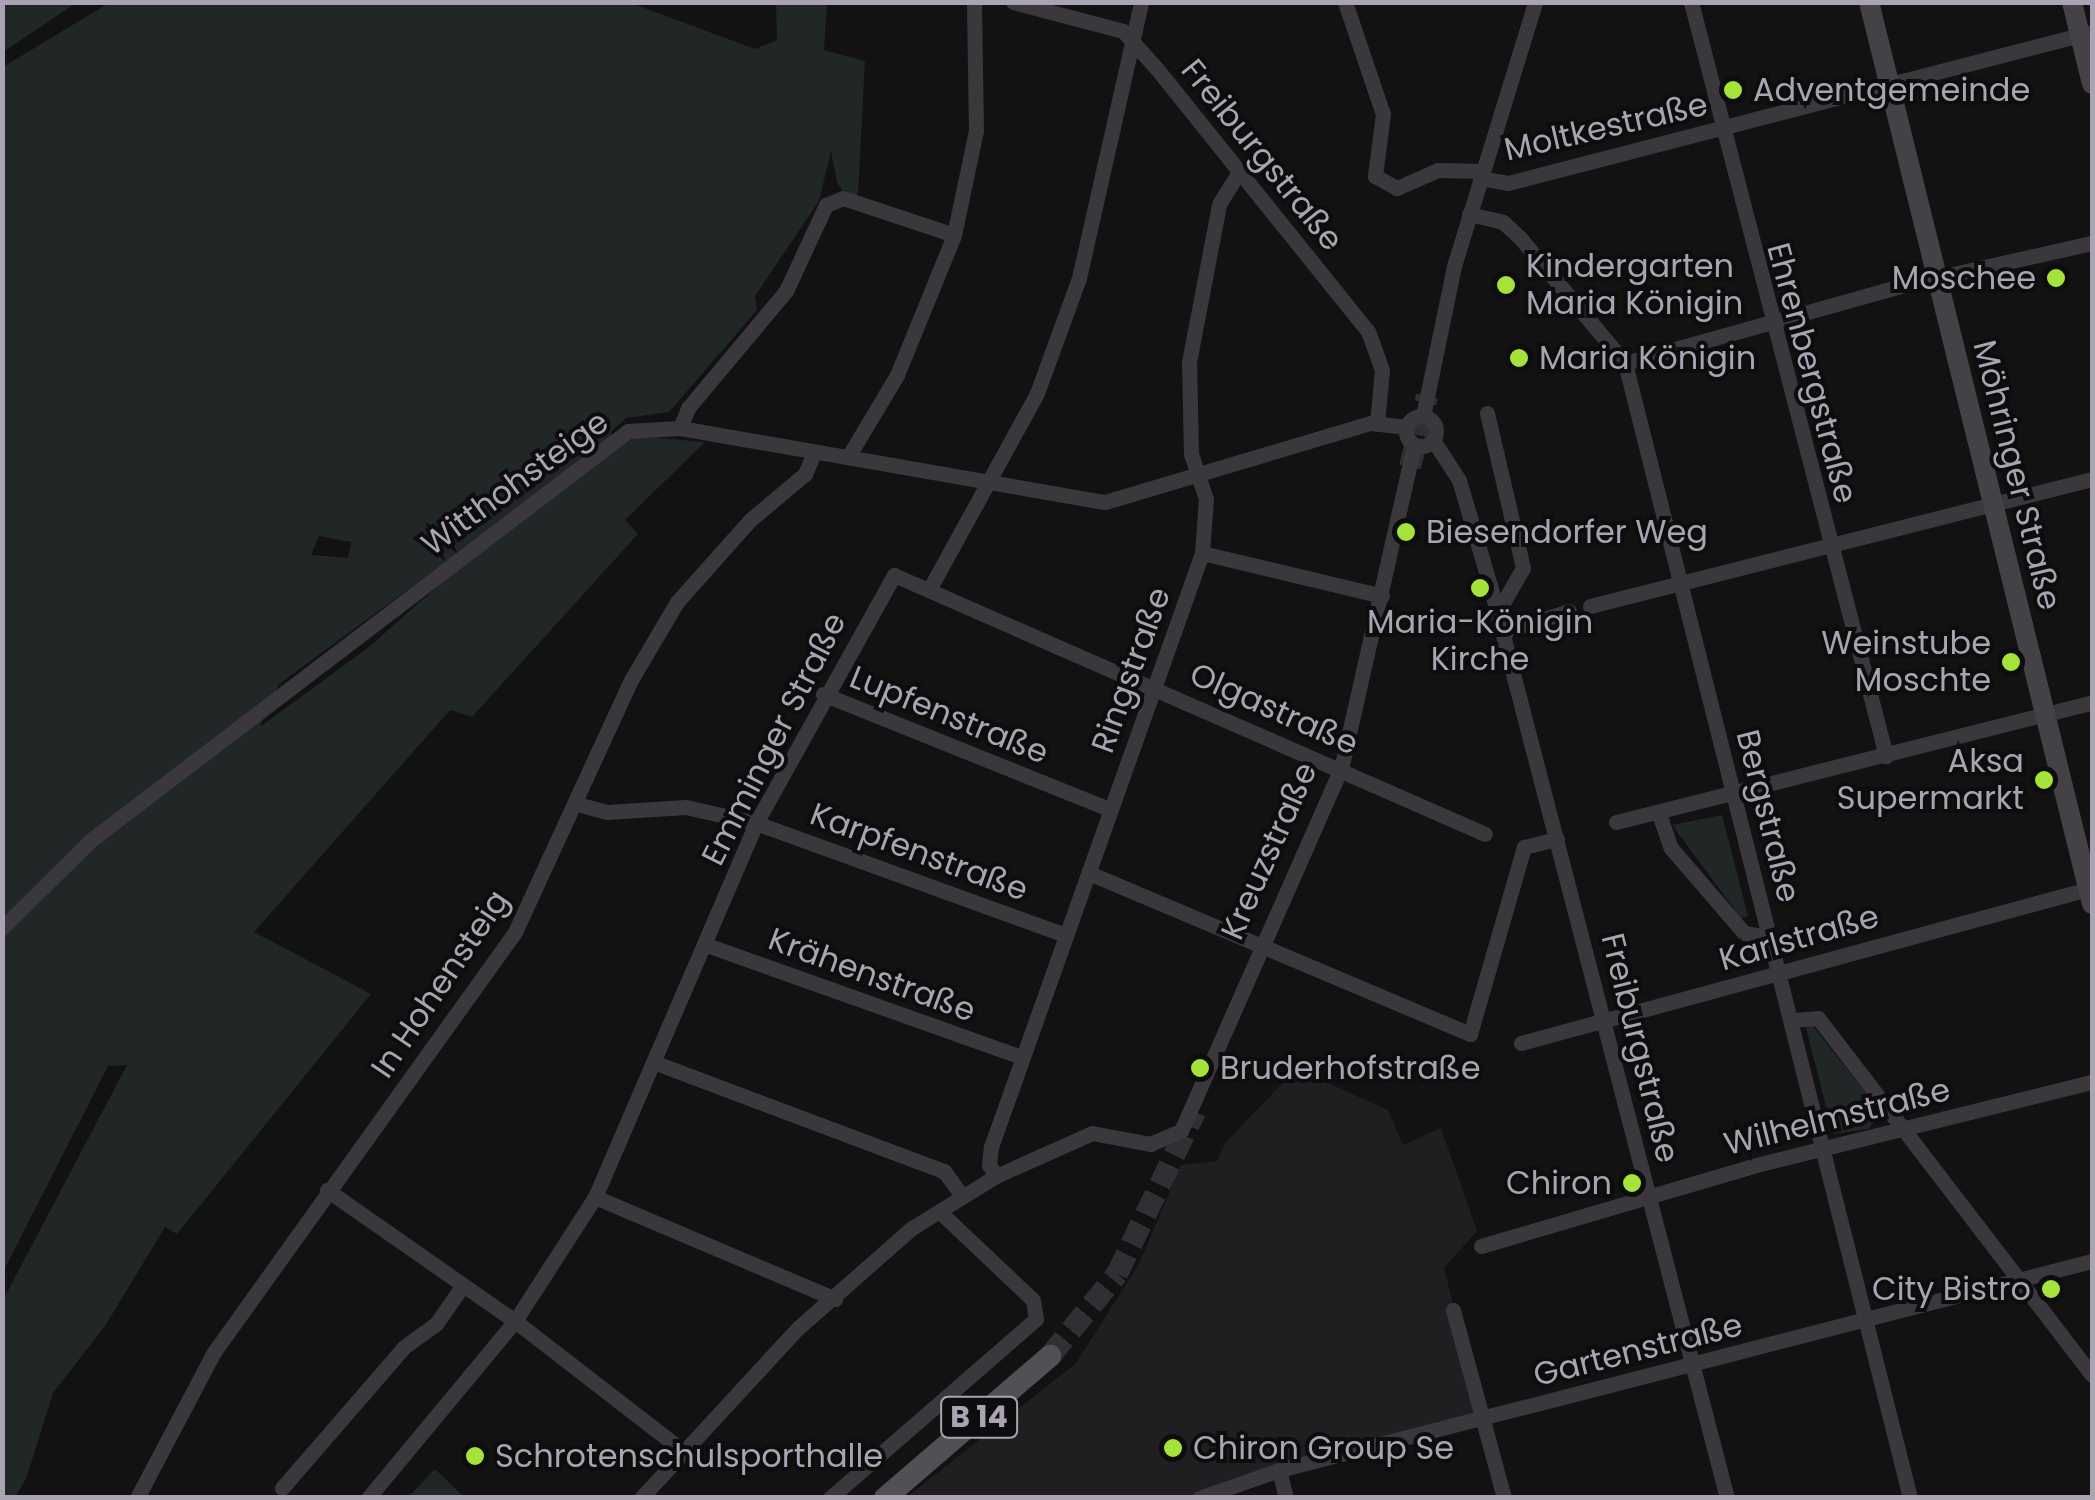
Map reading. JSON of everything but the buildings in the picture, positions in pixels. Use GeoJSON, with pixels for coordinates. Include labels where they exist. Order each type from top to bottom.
{"type":"FeatureCollection","features":[{"type":"Feature","properties":{"kind":"main road","name":"B 14"},"geometry":{"type":"LineString","coordinates":[[885,1498],[1050,1356]]}},
{"type":"Feature","properties":{"kind":"street"},"geometry":{"type":"LineString","coordinates":[[848,457],[898,375],[954,235],[976,131],[974,2]]}},
{"type":"Feature","properties":{"kind":"street","name":"Freiburgstraße"},"geometry":{"type":"LineString","coordinates":[[1013,2],[1108,24],[1129,36],[1376,346],[1382,370],[1377,423]]}},
{"type":"Feature","properties":{"kind":"street"},"geometry":{"type":"LineString","coordinates":[[930,588],[993,482],[1037,393],[1079,278],[1111,156],[1129,36],[1141,2]]}},
{"type":"Feature","properties":{"kind":"street","name":"Moltkestraße"},"geometry":{"type":"LineString","coordinates":[[1345,2],[1383,114],[1376,176],[1397,188],[1438,170],[1482,175],[1508,183],[2087,33]]}},
{"type":"Feature","properties":{"kind":"street"},"geometry":{"type":"LineString","coordinates":[[1433,440],[1414,445],[1406,427],[1423,416],[1469,214],[1535,2]]}},
{"type":"Feature","properties":{"kind":"street","name":"Ehrenbergstraße"},"geometry":{"type":"LineString","coordinates":[[1691,2],[1769,322],[1886,756]]}},
{"type":"Feature","properties":{"kind":"street","name":"Möhringer Straße"},"geometry":{"type":"LineString","coordinates":[[1869,2],[2091,894]]}},
{"type":"Feature","properties":{"kind":"street"},"geometry":{"type":"LineString","coordinates":[[2072,2],[2087,33],[2092,84]]}},
{"type":"Feature","properties":{"kind":"street","name":"Ringstraße"},"geometry":{"type":"LineString","coordinates":[[996,1176],[988,1164],[990,1147],[1202,553],[1206,499],[1191,454],[1187,401],[1196,304],[1218,204],[1240,172]]}},
{"type":"Feature","properties":{"kind":"street"},"geometry":{"type":"LineString","coordinates":[[680,428],[688,408],[786,291],[826,205],[843,198],[954,235]]}},
{"type":"Feature","properties":{"kind":"street","name":"Bergstraße"},"geometry":{"type":"LineString","coordinates":[[1469,214],[1503,222],[1626,363],[1910,1498]]}},
{"type":"Feature","properties":{"kind":"street"},"geometry":{"type":"LineString","coordinates":[[1626,363],[1937,278],[2092,242]]}},
{"type":"Feature","properties":{"kind":"street"},"geometry":{"type":"LineString","coordinates":[[1487,413],[1523,568],[1497,612]]}},
{"type":"Feature","properties":{"kind":"street","name":"Freiburgstraße"},"geometry":{"type":"LineString","coordinates":[[1423,416],[1435,425],[1433,440],[1460,480],[1607,1022],[1690,1363],[1728,1498]]}},
{"type":"Feature","properties":{"kind":"street","name":"Witthohsteige"},"geometry":{"type":"LineString","coordinates":[[2,928],[91,840],[614,439],[642,428],[680,428],[1105,502],[1377,423],[1406,427]]}},
{"type":"Feature","properties":{"kind":"street","name":"Kreuzstraße"},"geometry":{"type":"LineString","coordinates":[[996,1176],[1092,1133],[1161,1144],[1187,1120],[1341,769],[1414,445]]}},
{"type":"Feature","properties":{"kind":"street","name":"In Hohensteig"},"geometry":{"type":"LineString","coordinates":[[136,1498],[214,1352],[514,932],[577,804],[631,680],[678,602],[750,520],[805,474],[814,453]]}},
{"type":"Feature","properties":{"kind":"street"},"geometry":{"type":"LineString","coordinates":[[1590,606],[2092,479]]}},
{"type":"Feature","properties":{"kind":"street"},"geometry":{"type":"LineString","coordinates":[[1202,553],[1382,596]]}},
{"type":"Feature","properties":{"kind":"street","name":"Emminger Straße"},"geometry":{"type":"LineString","coordinates":[[368,1498],[515,1321],[594,1197],[656,1063],[756,823],[823,694],[894,576],[930,588]]}},
{"type":"Feature","properties":{"kind":"street","name":"Olgastraße"},"geometry":{"type":"LineString","coordinates":[[930,588],[1485,834]]}},
{"type":"Feature","properties":{"kind":"street"},"geometry":{"type":"LineString","coordinates":[[1502,632],[1569,610]]}},
{"type":"Feature","properties":{"kind":"street","name":"Lupfenstraße"},"geometry":{"type":"LineString","coordinates":[[823,694],[1111,810]]}},
{"type":"Feature","properties":{"kind":"street"},"geometry":{"type":"LineString","coordinates":[[1616,822],[1734,796],[2092,702]]}},
{"type":"Feature","properties":{"kind":"street","name":"Karpfenstraße"},"geometry":{"type":"LineString","coordinates":[[577,804],[606,812],[686,807],[756,823],[1066,934]]}},
{"type":"Feature","properties":{"kind":"street"},"geometry":{"type":"LineString","coordinates":[[1659,814],[1670,848],[1744,933],[1770,937]]}},
{"type":"Feature","properties":{"kind":"street"},"geometry":{"type":"LineString","coordinates":[[1089,872],[1264,943],[1470,1034],[1524,848],[1557,838]]}},
{"type":"Feature","properties":{"kind":"street","name":"Karlstraße"},"geometry":{"type":"LineString","coordinates":[[1522,1044],[1778,971],[2091,894]]}},
{"type":"Feature","properties":{"kind":"street","name":"Krähenstraße"},"geometry":{"type":"LineString","coordinates":[[704,944],[1020,1058]]}},
{"type":"Feature","properties":{"kind":"street"},"geometry":{"type":"LineString","coordinates":[[1791,1020],[1818,1018],[2092,1375]]}},
{"type":"Feature","properties":{"kind":"street"},"geometry":{"type":"LineString","coordinates":[[656,1063],[944,1171],[962,1196]]}},
{"type":"Feature","properties":{"kind":"street","name":"Wilhelmstraße"},"geometry":{"type":"LineString","coordinates":[[1481,1246],[1822,1149],[2092,1082]]}},
{"type":"Feature","properties":{"kind":"street"},"geometry":{"type":"LineString","coordinates":[[642,1498],[687,1454],[798,1328],[939,1211],[996,1176]]}},
{"type":"Feature","properties":{"kind":"street"},"geometry":{"type":"LineString","coordinates":[[327,1190],[515,1321],[687,1454]]}},
{"type":"Feature","properties":{"kind":"street"},"geometry":{"type":"LineString","coordinates":[[594,1197],[835,1299]]}},
{"type":"Feature","properties":{"kind":"street"},"geometry":{"type":"LineString","coordinates":[[830,1498],[1036,1319],[1034,1300],[939,1211]]}},
{"type":"Feature","properties":{"kind":"street","name":"Gartenstraße"},"geometry":{"type":"LineString","coordinates":[[1199,1498],[1279,1470],[2092,1262]]}},
{"type":"Feature","properties":{"kind":"street"},"geometry":{"type":"LineString","coordinates":[[282,1488],[404,1348],[436,1324],[463,1285]]}},
{"type":"Feature","properties":{"kind":"street"},"geometry":{"type":"LineString","coordinates":[[1453,1310],[1504,1498]]}},
{"type":"Feature","properties":{"kind":"street"},"geometry":{"type":"LineString","coordinates":[[1279,1470],[1286,1498]]}},
{"type":"Feature","properties":{"kind":"shaded area"},"geometry":{"type":"Polygon","coordinates":[[[3,2],[76,2],[76,3],[3,52],[3,2]]]}},
{"type":"Feature","properties":{"kind":"shaded area"},"geometry":{"type":"Polygon","coordinates":[[[109,3],[631,3],[755,49],[777,40],[776,3],[827,3],[824,50],[865,61],[858,195],[845,195],[837,182],[831,151],[819,201],[755,296],[757,310],[669,412],[626,418],[611,432],[613,451],[636,436],[705,442],[625,520],[638,534],[472,717],[450,710],[254,932],[371,994],[177,1234],[165,1227],[105,1326],[53,1393],[26,1479],[15,1497],[3,1497],[3,1300],[127,1065],[108,1066],[3,1272],[3,67],[109,3]],[[319,536],[311,555],[348,558],[351,542],[319,536]],[[437,568],[279,684],[260,727],[369,647],[446,579],[437,568]]]}},
{"type":"Feature","properties":{"kind":"shaded area"},"geometry":{"type":"Polygon","coordinates":[[[1722,815],[1748,916],[1741,918],[1672,825],[1722,815]]]}},
{"type":"Feature","properties":{"kind":"shaded area"},"geometry":{"type":"Polygon","coordinates":[[[1812,1025],[1882,1113],[1868,1129],[1833,1134],[1806,1028],[1812,1025]]]}},
{"type":"Feature","properties":{"kind":"shaded area"},"geometry":{"type":"Polygon","coordinates":[[[1296,1069],[1388,1110],[1403,1145],[1441,1128],[1477,1231],[1444,1268],[1482,1418],[1195,1497],[906,1498],[1076,1363],[1139,1264],[1181,1165],[1217,1161],[1225,1143],[1296,1069]]]}},
{"type":"Feature","properties":{"kind":"shaded area"},"geometry":{"type":"Polygon","coordinates":[[[435,1469],[461,1494],[465,1497],[408,1497],[435,1469]]]}},
{"type":"Feature","properties":{"kind":"tunnel"},"geometry":{"type":"LineString","coordinates":[[1410,467],[1427,396]]}},
{"type":"Feature","properties":{"kind":"tunnel"},"geometry":{"type":"LineString","coordinates":[[1050,1356],[1117,1274],[1195,1112]]}},
{"type":"Feature","properties":{"kind":"place","name":"Adventgemeinde"},"geometry":{"type":"Point","coordinates":[1733,90]}},
{"type":"Feature","properties":{"kind":"place","name":"Moschee"},"geometry":{"type":"Point","coordinates":[2056,278]}},
{"type":"Feature","properties":{"kind":"place","name":"Kindergarten Maria Königin"},"geometry":{"type":"Point","coordinates":[1506,285]}},
{"type":"Feature","properties":{"kind":"place","name":"Maria Königin"},"geometry":{"type":"Point","coordinates":[1519,358]}},
{"type":"Feature","properties":{"kind":"place","name":"Biesendorfer Weg"},"geometry":{"type":"Point","coordinates":[1406,532]}},
{"type":"Feature","properties":{"kind":"place","name":"Maria-Königin Kirche"},"geometry":{"type":"Point","coordinates":[1480,588]}},
{"type":"Feature","properties":{"kind":"place","name":"Weinstube Moschte"},"geometry":{"type":"Point","coordinates":[2011,662]}},
{"type":"Feature","properties":{"kind":"place","name":"Aksa Supermarkt"},"geometry":{"type":"Point","coordinates":[2044,780]}},
{"type":"Feature","properties":{"kind":"place","name":"Bruderhofstraße"},"geometry":{"type":"Point","coordinates":[1200,1068]}},
{"type":"Feature","properties":{"kind":"place","name":"Chiron"},"geometry":{"type":"Point","coordinates":[1632,1183]}},
{"type":"Feature","properties":{"kind":"place","name":"City Bistro"},"geometry":{"type":"Point","coordinates":[2051,1289]}},
{"type":"Feature","properties":{"kind":"place","name":"Chiron Group Se"},"geometry":{"type":"Point","coordinates":[1173,1448]}},
{"type":"Feature","properties":{"kind":"place","name":"Schrotenschulsporthalle"},"geometry":{"type":"Point","coordinates":[475,1456]}}]}
